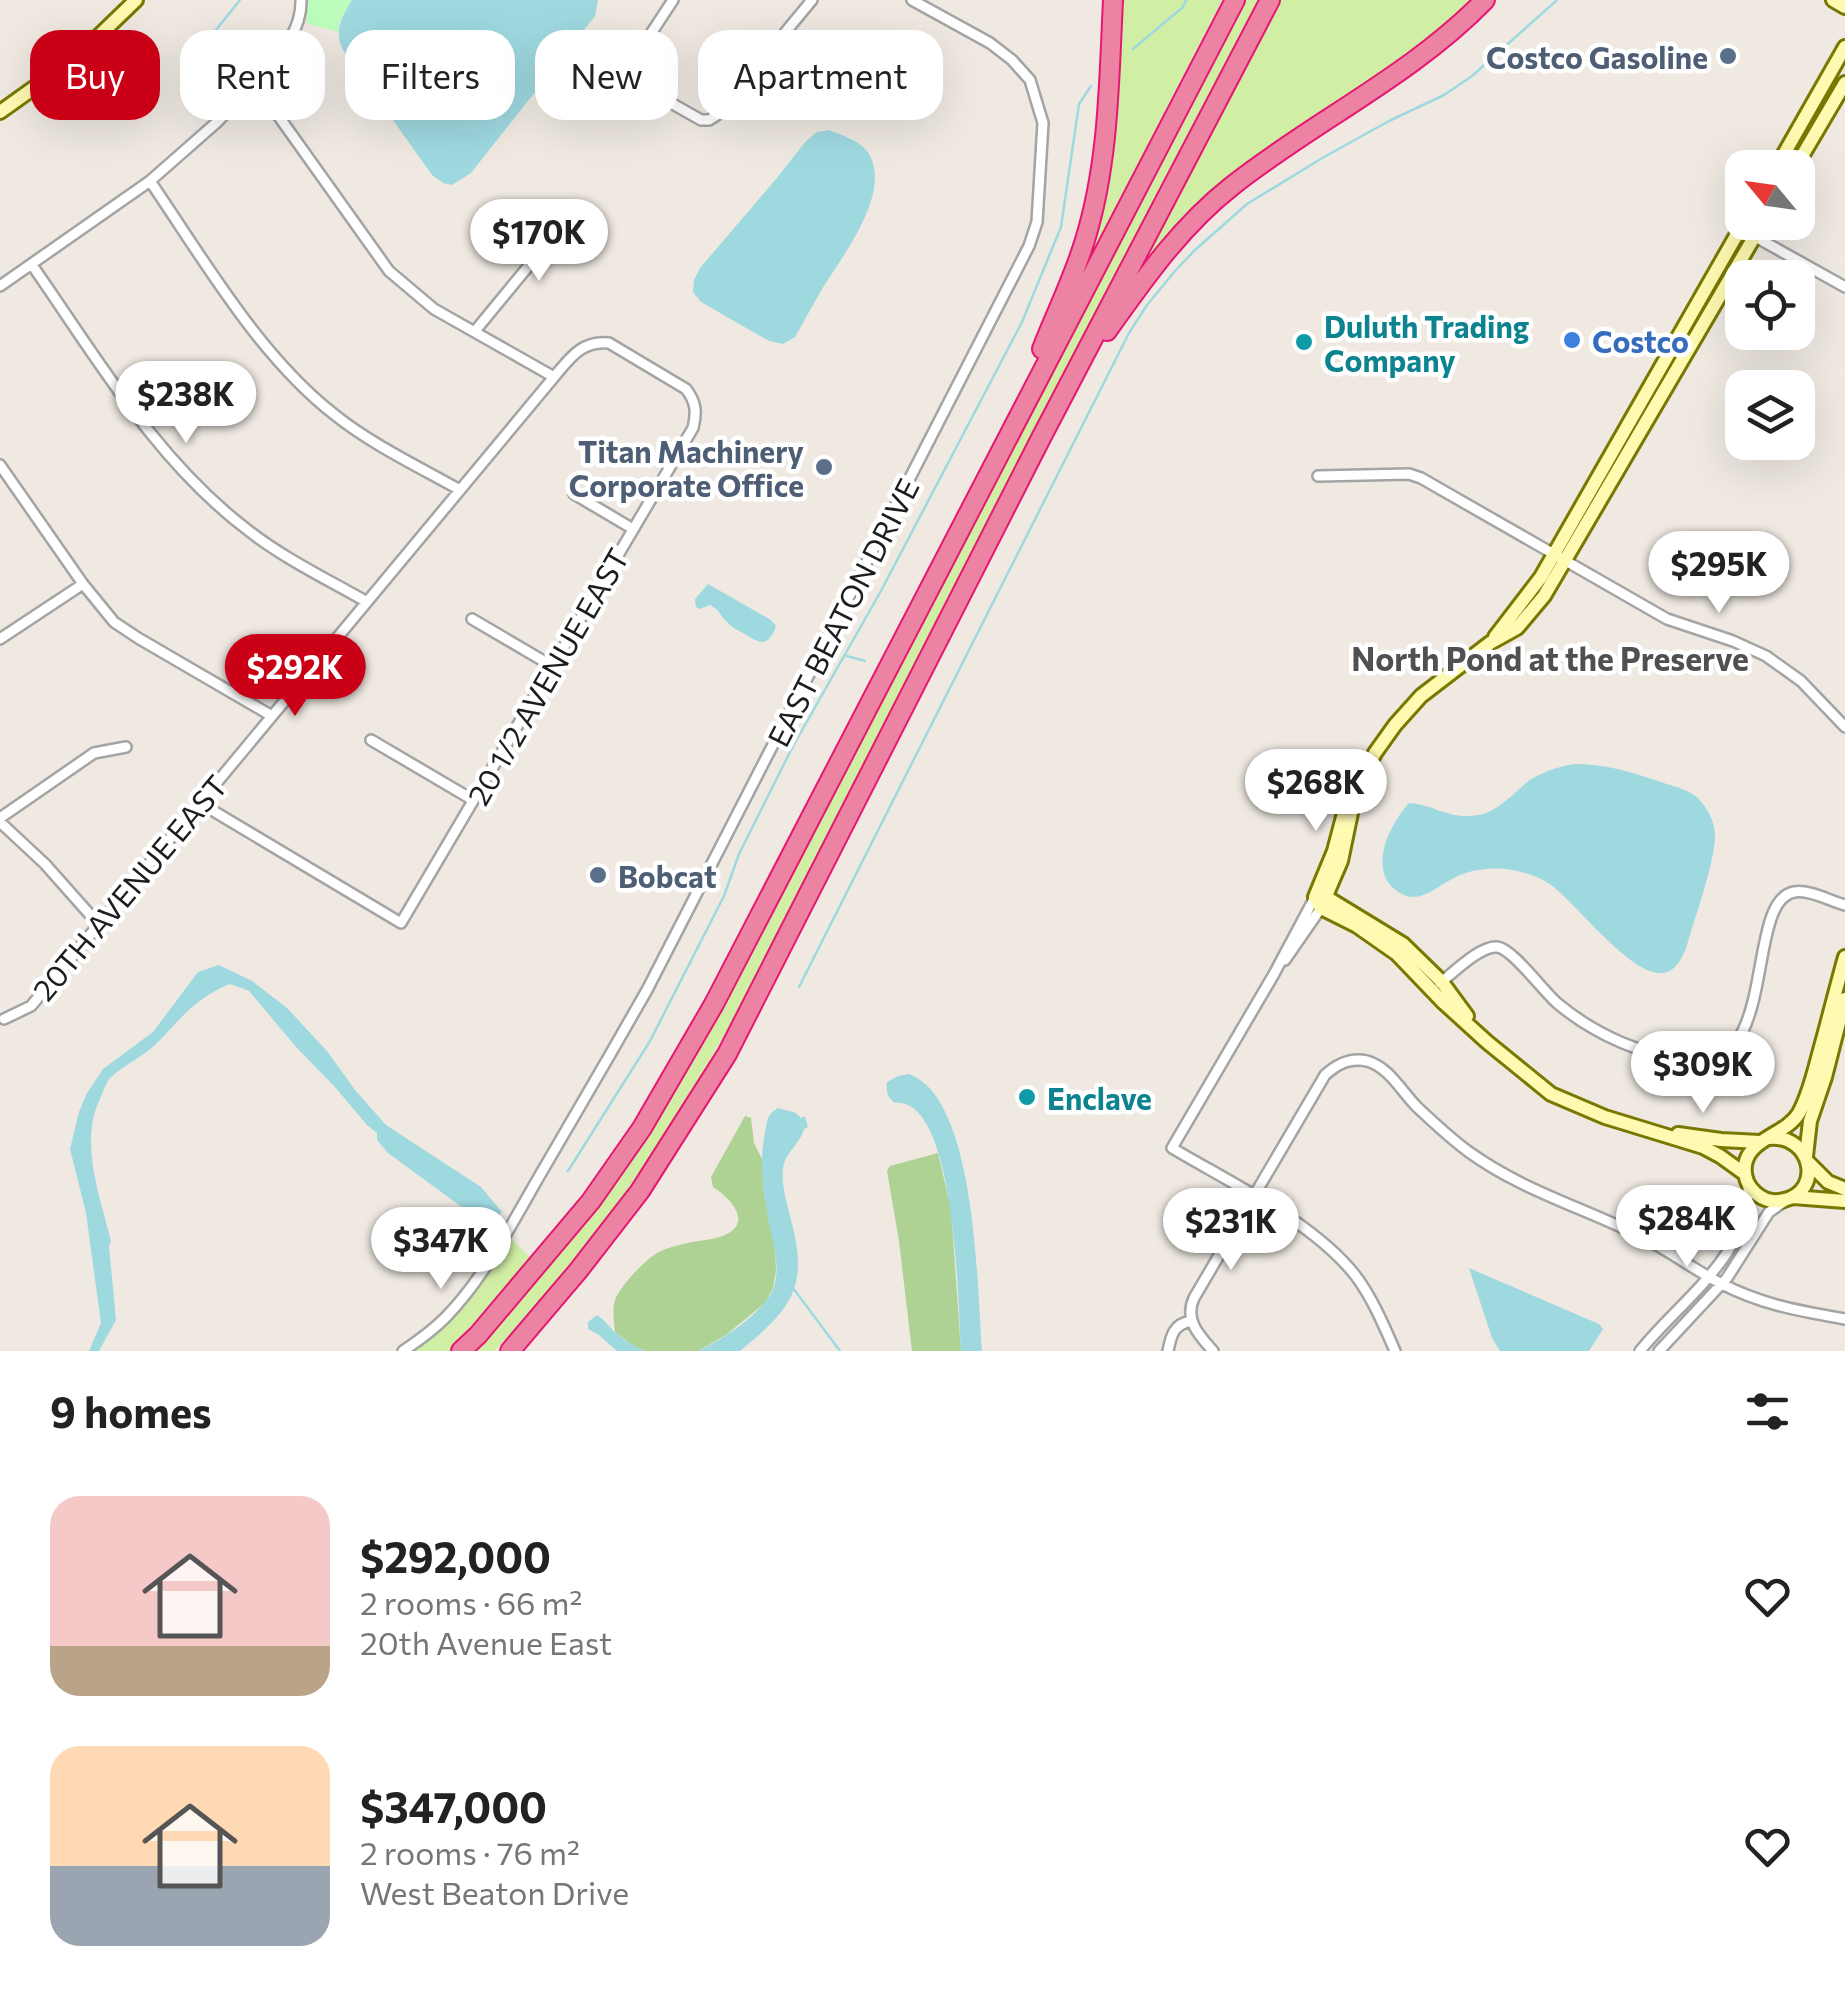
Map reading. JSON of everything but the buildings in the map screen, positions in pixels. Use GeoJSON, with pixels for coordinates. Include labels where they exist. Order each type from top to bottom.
{"type":"FeatureCollection","features":[{"type":"Feature","properties":{"kind":"highway"},"geometry":{"type":"LineString","coordinates":[[1001,450],[1084,243],[1094,208],[1105,148],[1113,0]]}},
{"type":"Feature","properties":{"kind":"highway"},"geometry":{"type":"LineString","coordinates":[[460,1351],[591,1201],[642,1128],[714,1004],[1235,0]]}},
{"type":"Feature","properties":{"kind":"highway"},"geometry":{"type":"LineString","coordinates":[[510,1351],[640,1191],[727,1054],[1270,0]]}},
{"type":"Feature","properties":{"kind":"highway"},"geometry":{"type":"LineString","coordinates":[[1041,438],[1136,289],[1210,205],[1288,144],[1428,52],[1484,0]]}},
{"type":"Feature","properties":{"kind":"street"},"geometry":{"type":"LineString","coordinates":[[0,112],[76,57],[136,0]]}},
{"type":"Feature","properties":{"kind":"street"},"geometry":{"type":"LineString","coordinates":[[296,30],[302,0]]}},
{"type":"Feature","properties":{"kind":"street"},"geometry":{"type":"LineString","coordinates":[[672,0],[629,67],[629,75],[634,82],[701,120],[717,115],[812,0]]}},
{"type":"Feature","properties":{"kind":"street","name":"EAST BEATON DRIVE"},"geometry":{"type":"LineString","coordinates":[[403,1351],[448,1316],[472,1285],[648,990],[1011,285],[1037,222],[1042,123],[1030,80],[990,42],[912,0]]}},
{"type":"Feature","properties":{"kind":"street"},"geometry":{"type":"LineString","coordinates":[[1833,0],[1845,7]]}},
{"type":"Feature","properties":{"kind":"street"},"geometry":{"type":"LineString","coordinates":[[1786,150],[1845,47]]}},
{"type":"Feature","properties":{"kind":"street"},"geometry":{"type":"LineString","coordinates":[[1806,150],[1845,84]]}},
{"type":"Feature","properties":{"kind":"street"},"geometry":{"type":"LineString","coordinates":[[0,286],[150,181],[219,120]]}},
{"type":"Feature","properties":{"kind":"street"},"geometry":{"type":"LineString","coordinates":[[282,120],[389,271],[434,308],[554,377]]}},
{"type":"Feature","properties":{"kind":"street"},"geometry":{"type":"LineString","coordinates":[[150,181],[286,371],[338,418],[460,490]]}},
{"type":"Feature","properties":{"kind":"street"},"geometry":{"type":"LineString","coordinates":[[474,331],[574,212]]}},
{"type":"Feature","properties":{"kind":"street"},"geometry":{"type":"LineString","coordinates":[[1560,558],[1734,240]]}},
{"type":"Feature","properties":{"kind":"street"},"geometry":{"type":"LineString","coordinates":[[1395,1351],[1357,1277],[1322,1240],[1172,1148],[1321,901],[1344,813],[1376,753],[1421,696],[1490,643],[1560,558],[1752,240]]}},
{"type":"Feature","properties":{"kind":"street"},"geometry":{"type":"LineString","coordinates":[[1761,240],[1845,286]]}},
{"type":"Feature","properties":{"kind":"street"},"geometry":{"type":"LineString","coordinates":[[32,265],[156,442],[186,476],[264,542],[367,602]]}},
{"type":"Feature","properties":{"kind":"street","name":"20TH AVENUE EAST"},"geometry":{"type":"LineString","coordinates":[[4,1018],[31,1006],[100,926],[572,355],[585,345],[609,343],[686,388],[694,399],[693,428]]}},
{"type":"Feature","properties":{"kind":"street","name":"20 1/2 AVENUE EAST"},"geometry":{"type":"LineString","coordinates":[[200,804],[401,923],[693,428]]}},
{"type":"Feature","properties":{"kind":"street"},"geometry":{"type":"LineString","coordinates":[[0,464],[114,622],[272,716]]}},
{"type":"Feature","properties":{"kind":"street"},"geometry":{"type":"LineString","coordinates":[[1318,476],[1413,475],[1667,619],[1766,656],[1801,681],[1845,728]]}},
{"type":"Feature","properties":{"kind":"street"},"geometry":{"type":"LineString","coordinates":[[574,494],[633,529]]}},
{"type":"Feature","properties":{"kind":"street"},"geometry":{"type":"LineString","coordinates":[[0,639],[83,584]]}},
{"type":"Feature","properties":{"kind":"street"},"geometry":{"type":"LineString","coordinates":[[472,619],[552,666]]}},
{"type":"Feature","properties":{"kind":"street"},"geometry":{"type":"LineString","coordinates":[[371,740],[473,800]]}},
{"type":"Feature","properties":{"kind":"street"},"geometry":{"type":"LineString","coordinates":[[100,926],[0,820],[94,754],[126,747]]}},
{"type":"Feature","properties":{"kind":"street"},"geometry":{"type":"LineString","coordinates":[[1437,986],[1484,949],[1502,948],[1559,1004],[1597,1030],[1673,1058],[1708,1061],[1728,1052],[1744,1033],[1769,930],[1782,898],[1802,892],[1845,906]]}},
{"type":"Feature","properties":{"kind":"street"},"geometry":{"type":"LineString","coordinates":[[1321,901],[1403,944],[1487,1042],[1551,1094],[1604,1117],[1703,1147],[1720,1156],[1746,1179],[1753,1191],[1768,1200],[1845,1201]]}},
{"type":"Feature","properties":{"kind":"street"},"geometry":{"type":"LineString","coordinates":[[1640,1351],[1707,1276],[1737,1234],[1748,1206],[1748,1156],[1764,1140],[1784,1129],[1804,1099],[1845,956]]}},
{"type":"Feature","properties":{"kind":"street"},"geometry":{"type":"LineString","coordinates":[[1659,1351],[1722,1284],[1768,1212],[1806,1182],[1810,1121],[1845,999]]}},
{"type":"Feature","properties":{"kind":"street"},"geometry":{"type":"LineString","coordinates":[[1213,1351],[1198,1333],[1190,1305],[1326,1074],[1354,1060],[1383,1069],[1450,1137],[1502,1174],[1636,1234],[1746,1296],[1787,1310],[1845,1319]]}},
{"type":"Feature","properties":{"kind":"street"},"geometry":{"type":"LineString","coordinates":[[1642,1128],[1721,1140],[1786,1139],[1801,1148],[1828,1182],[1845,1189]]}},
{"type":"Feature","properties":{"kind":"street"},"geometry":{"type":"LineString","coordinates":[[1168,1351],[1176,1328],[1192,1321]]}},
{"type":"Feature","properties":{"kind":"green space"},"geometry":{"type":"Polygon","coordinates":[[[308,0],[352,0],[338,32],[306,23],[308,0]]]}},
{"type":"Feature","properties":{"kind":"green space"},"geometry":{"type":"Polygon","coordinates":[[[1119,0],[1222,0],[1095,246],[1090,245],[1119,0]]]}},
{"type":"Feature","properties":{"kind":"green space"},"geometry":{"type":"Polygon","coordinates":[[[1240,0],[1259,0],[720,1042],[633,1182],[568,1269],[495,1351],[470,1351],[609,1187],[1240,0]]]}},
{"type":"Feature","properties":{"kind":"green space"},"geometry":{"type":"Polygon","coordinates":[[[1275,0],[1476,0],[1146,266],[1140,264],[1275,0]]]}},
{"type":"Feature","properties":{"kind":"green space"},"geometry":{"type":"Polygon","coordinates":[[[745,1116],[751,1118],[754,1143],[762,1159],[775,1247],[773,1288],[765,1303],[726,1335],[698,1351],[646,1351],[633,1346],[615,1332],[615,1300],[627,1281],[657,1253],[722,1236],[738,1222],[735,1209],[713,1187],[711,1177],[745,1116]]]}},
{"type":"Feature","properties":{"kind":"green space"},"geometry":{"type":"Polygon","coordinates":[[[938,1153],[951,1209],[961,1351],[912,1351],[887,1171],[890,1166],[938,1153]]]}},
{"type":"Feature","properties":{"kind":"green space"},"geometry":{"type":"Polygon","coordinates":[[[511,1238],[532,1260],[449,1351],[415,1351],[461,1308],[511,1238]]]}},
{"type":"Feature","properties":{"kind":"water"},"geometry":{"type":"Polygon","coordinates":[[[352,0],[598,0],[595,16],[584,30],[535,30],[535,92],[515,117],[515,30],[345,30],[345,53],[340,43],[342,18],[352,0]]]}},
{"type":"Feature","properties":{"kind":"water"},"geometry":{"type":"Polygon","coordinates":[[[393,120],[513,120],[471,173],[452,185],[432,175],[393,120]]]}},
{"type":"Feature","properties":{"kind":"water"},"geometry":{"type":"Polygon","coordinates":[[[829,130],[856,142],[869,154],[874,170],[870,205],[852,243],[795,337],[783,344],[769,341],[701,302],[693,292],[694,280],[806,141],[817,132],[829,130]]]}},
{"type":"Feature","properties":{"kind":"water"},"geometry":{"type":"Polygon","coordinates":[[[708,584],[771,620],[776,626],[770,638],[762,642],[754,639],[731,626],[710,605],[696,607],[695,599],[708,584]]]}},
{"type":"Feature","properties":{"kind":"water"},"geometry":{"type":"Polygon","coordinates":[[[1574,764],[1616,769],[1681,789],[1698,799],[1712,819],[1714,847],[1704,892],[1686,949],[1677,965],[1667,972],[1654,972],[1638,965],[1559,892],[1537,877],[1513,870],[1475,870],[1411,897],[1395,890],[1385,876],[1386,843],[1409,803],[1458,816],[1478,815],[1499,806],[1535,777],[1574,764]]]}},
{"type":"Feature","properties":{"kind":"water"},"geometry":{"type":"Polygon","coordinates":[[[219,965],[252,981],[287,1008],[386,1125],[481,1187],[502,1212],[492,1221],[478,1219],[388,1153],[377,1140],[377,1133],[249,991],[230,984],[199,1001],[153,1046],[110,1078],[100,1099],[91,1133],[91,1151],[111,1241],[116,1320],[99,1351],[89,1351],[101,1323],[86,1213],[70,1149],[79,1112],[103,1069],[153,1032],[198,972],[219,965]]]}},
{"type":"Feature","properties":{"kind":"water"},"geometry":{"type":"Polygon","coordinates":[[[909,1074],[931,1090],[948,1119],[961,1156],[975,1243],[982,1351],[961,1351],[950,1209],[931,1133],[916,1110],[895,1103],[888,1094],[887,1082],[909,1074]]]}},
{"type":"Feature","properties":{"kind":"water"},"geometry":{"type":"Polygon","coordinates":[[[778,1108],[801,1118],[805,1116],[808,1127],[783,1169],[797,1247],[796,1282],[782,1310],[740,1351],[698,1351],[752,1316],[774,1287],[776,1261],[762,1165],[767,1121],[778,1108]]]}},
{"type":"Feature","properties":{"kind":"water"},"geometry":{"type":"Polygon","coordinates":[[[1469,1268],[1603,1329],[1589,1351],[1500,1351],[1469,1268]]]}},
{"type":"Feature","properties":{"kind":"water"},"geometry":{"type":"Polygon","coordinates":[[[597,1315],[623,1339],[646,1351],[617,1351],[588,1329],[588,1322],[597,1315]]]}},
{"type":"Feature","properties":{"kind":"waterway"},"geometry":{"type":"LineString","coordinates":[[216,30],[240,0]]}},
{"type":"Feature","properties":{"kind":"waterway"},"geometry":{"type":"LineString","coordinates":[[1133,49],[1183,7],[1186,0]]}},
{"type":"Feature","properties":{"kind":"waterway"},"geometry":{"type":"LineString","coordinates":[[799,987],[1129,333],[1147,305],[1195,250],[1247,204],[1389,121],[1444,95],[1472,76],[1557,0]]}},
{"type":"Feature","properties":{"kind":"waterway"},"geometry":{"type":"LineString","coordinates":[[568,1171],[650,1041],[724,896],[739,854],[792,748],[882,589],[1022,322],[1061,227],[1079,104],[1091,86]]}},
{"type":"Feature","properties":{"kind":"waterway"},"geometry":{"type":"LineString","coordinates":[[847,656],[865,661]]}},
{"type":"Feature","properties":{"kind":"waterway"},"geometry":{"type":"LineString","coordinates":[[793,1288],[840,1351]]}},
{"type":"Feature","properties":{"kind":"place","name":"Costco Gasoline"},"geometry":{"type":"Point","coordinates":[1728,56]}},
{"type":"Feature","properties":{"kind":"place","name":"Costco"},"geometry":{"type":"Point","coordinates":[1572,340]}},
{"type":"Feature","properties":{"kind":"place","name":"Duluth Trading Company"},"geometry":{"type":"Point","coordinates":[1304,342]}},
{"type":"Feature","properties":{"kind":"place","name":"Titan Machinery Corporate Office"},"geometry":{"type":"Point","coordinates":[824,467]}},
{"type":"Feature","properties":{"kind":"place","name":"Bobcat"},"geometry":{"type":"Point","coordinates":[598,875]}},
{"type":"Feature","properties":{"kind":"place","name":"Enclave"},"geometry":{"type":"Point","coordinates":[1027,1097]}},
{"type":"Feature","properties":{"kind":"district","name":"North Pond at the Preserve"},"geometry":{"type":"Point","coordinates":[1550,658]}}]}
